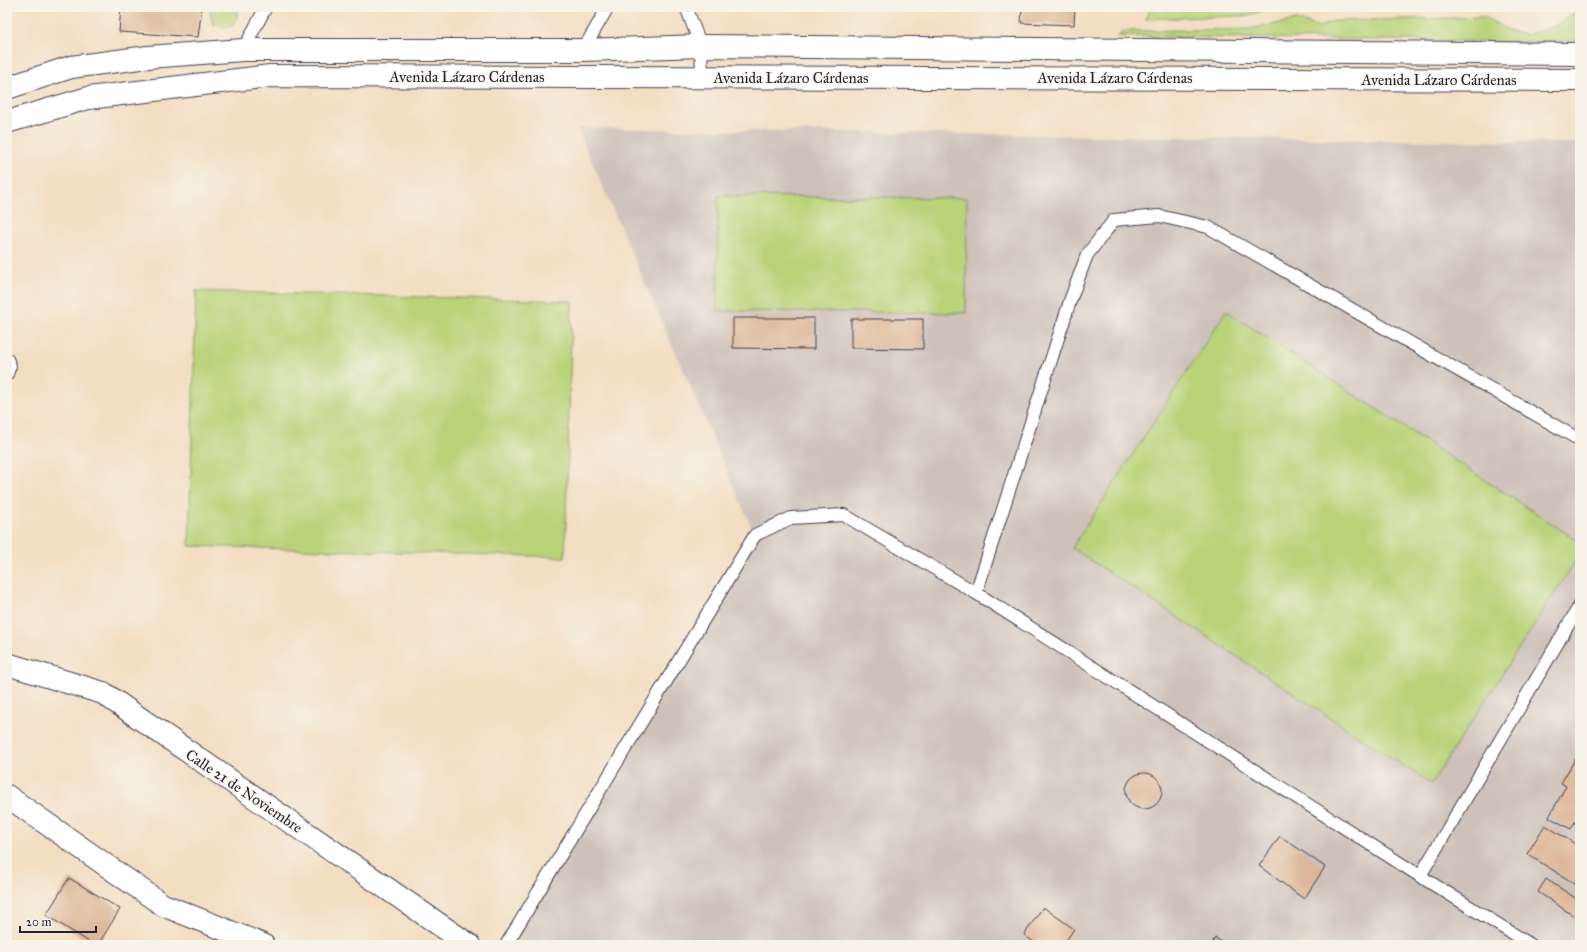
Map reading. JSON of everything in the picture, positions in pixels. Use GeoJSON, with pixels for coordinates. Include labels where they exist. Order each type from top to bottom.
{"type":"FeatureCollection","features":[{"type":"Feature","properties":{"kind":"street","name":"Avenida Lázaro Cárdenas"},"geometry":{"type":"LineString","coordinates":[[7,88],[71,67],[148,57],[243,50],[583,50],[702,46],[1580,54]]}},
{"type":"Feature","properties":{"kind":"street","name":"Avenida Lázaro Cárdenas"},"geometry":{"type":"LineString","coordinates":[[7,122],[88,98],[270,76],[1580,80]]}},
{"type":"Feature","properties":{"kind":"street","name":"Calle 21 de Noviembre"},"geometry":{"type":"LineString","coordinates":[[7,664],[102,693],[469,945]]}},
{"type":"Feature","properties":{"kind":"street"},"geometry":{"type":"LineString","coordinates":[[7,796],[163,905],[263,945]]}},
{"type":"Feature","properties":{"kind":"lane"},"geometry":{"type":"LineString","coordinates":[[243,50],[266,7]]}},
{"type":"Feature","properties":{"kind":"lane"},"geometry":{"type":"LineString","coordinates":[[583,50],[608,7]]}},
{"type":"Feature","properties":{"kind":"lane"},"geometry":{"type":"LineString","coordinates":[[686,7],[702,46],[702,77]]}},
{"type":"Feature","properties":{"kind":"lane"},"geometry":{"type":"LineString","coordinates":[[976,593],[1069,305],[1087,255],[1114,220],[1159,216],[1208,228],[1580,440]]}},
{"type":"Feature","properties":{"kind":"lane"},"geometry":{"type":"LineString","coordinates":[[7,359],[10,366],[7,374]]}},
{"type":"Feature","properties":{"kind":"lane"},"geometry":{"type":"LineString","coordinates":[[506,945],[755,536],[791,518],[844,515],[976,593],[1531,945]]}},
{"type":"Feature","properties":{"kind":"lane"},"geometry":{"type":"LineString","coordinates":[[1420,876],[1580,605]]}},
{"type":"Feature","properties":{"kind":"shaded area"},"geometry":{"type":"Polygon","coordinates":[[[577,128],[1580,143],[1580,945],[506,945],[755,535],[577,128]]]}},
{"type":"Feature","properties":{"kind":"green space"},"geometry":{"type":"Polygon","coordinates":[[[209,7],[237,7],[237,19],[233,26],[224,28],[213,24],[209,7]]]}},
{"type":"Feature","properties":{"kind":"green space"},"geometry":{"type":"Polygon","coordinates":[[[1151,7],[1270,8],[1247,16],[1145,19],[1151,7]]]}},
{"type":"Feature","properties":{"kind":"green space"},"geometry":{"type":"Polygon","coordinates":[[[1580,9],[1580,41],[1526,42],[1118,36],[1125,31],[1249,29],[1297,20],[1320,27],[1334,21],[1484,17],[1510,31],[1526,35],[1555,26],[1580,9]]]}},
{"type":"Feature","properties":{"kind":"green space"},"geometry":{"type":"Polygon","coordinates":[[[718,196],[967,198],[966,313],[717,311],[718,196]]]}},
{"type":"Feature","properties":{"kind":"green space"},"geometry":{"type":"Polygon","coordinates":[[[196,291],[572,301],[565,557],[189,546],[196,291]]]}},
{"type":"Feature","properties":{"kind":"green space"},"geometry":{"type":"Polygon","coordinates":[[[1226,311],[1580,542],[1580,554],[1431,784],[1072,548],[1226,311]]]}},
{"type":"Feature","properties":{"kind":"building"},"geometry":{"type":"Polygon","coordinates":[[[121,7],[202,7],[198,37],[119,32],[121,7]]]}},
{"type":"Feature","properties":{"kind":"building"},"geometry":{"type":"Polygon","coordinates":[[[1022,7],[1075,7],[1074,25],[1021,23],[1022,7]]]}},
{"type":"Feature","properties":{"kind":"building"},"geometry":{"type":"Polygon","coordinates":[[[733,318],[814,318],[814,349],[733,348],[733,318]]]}},
{"type":"Feature","properties":{"kind":"building"},"geometry":{"type":"Polygon","coordinates":[[[851,319],[923,319],[923,349],[851,348],[851,319]]]}},
{"type":"Feature","properties":{"kind":"building"},"geometry":{"type":"Polygon","coordinates":[[[1580,751],[1580,813],[1571,829],[1549,817],[1566,786],[1561,783],[1580,751]]]}},
{"type":"Feature","properties":{"kind":"building"},"geometry":{"type":"Polygon","coordinates":[[[1148,773],[1157,778],[1161,784],[1161,798],[1157,804],[1148,809],[1140,809],[1131,804],[1127,798],[1126,787],[1131,778],[1137,774],[1148,773]]]}},
{"type":"Feature","properties":{"kind":"building"},"geometry":{"type":"Polygon","coordinates":[[[1545,825],[1580,847],[1580,887],[1527,854],[1545,825]]]}},
{"type":"Feature","properties":{"kind":"building"},"geometry":{"type":"Polygon","coordinates":[[[1280,836],[1325,867],[1304,899],[1259,866],[1280,836]]]}},
{"type":"Feature","properties":{"kind":"building"},"geometry":{"type":"Polygon","coordinates":[[[69,878],[120,909],[98,945],[94,945],[46,915],[69,878]]]}},
{"type":"Feature","properties":{"kind":"building"},"geometry":{"type":"Polygon","coordinates":[[[1546,879],[1580,901],[1580,920],[1538,892],[1546,879]]]}},
{"type":"Feature","properties":{"kind":"building"},"geometry":{"type":"Polygon","coordinates":[[[1043,907],[1074,929],[1063,945],[1038,945],[1024,935],[1043,907]]]}},
{"type":"Feature","properties":{"kind":"building"},"geometry":{"type":"Polygon","coordinates":[[[1215,938],[1227,945],[1211,945],[1215,938]]]}}]}
